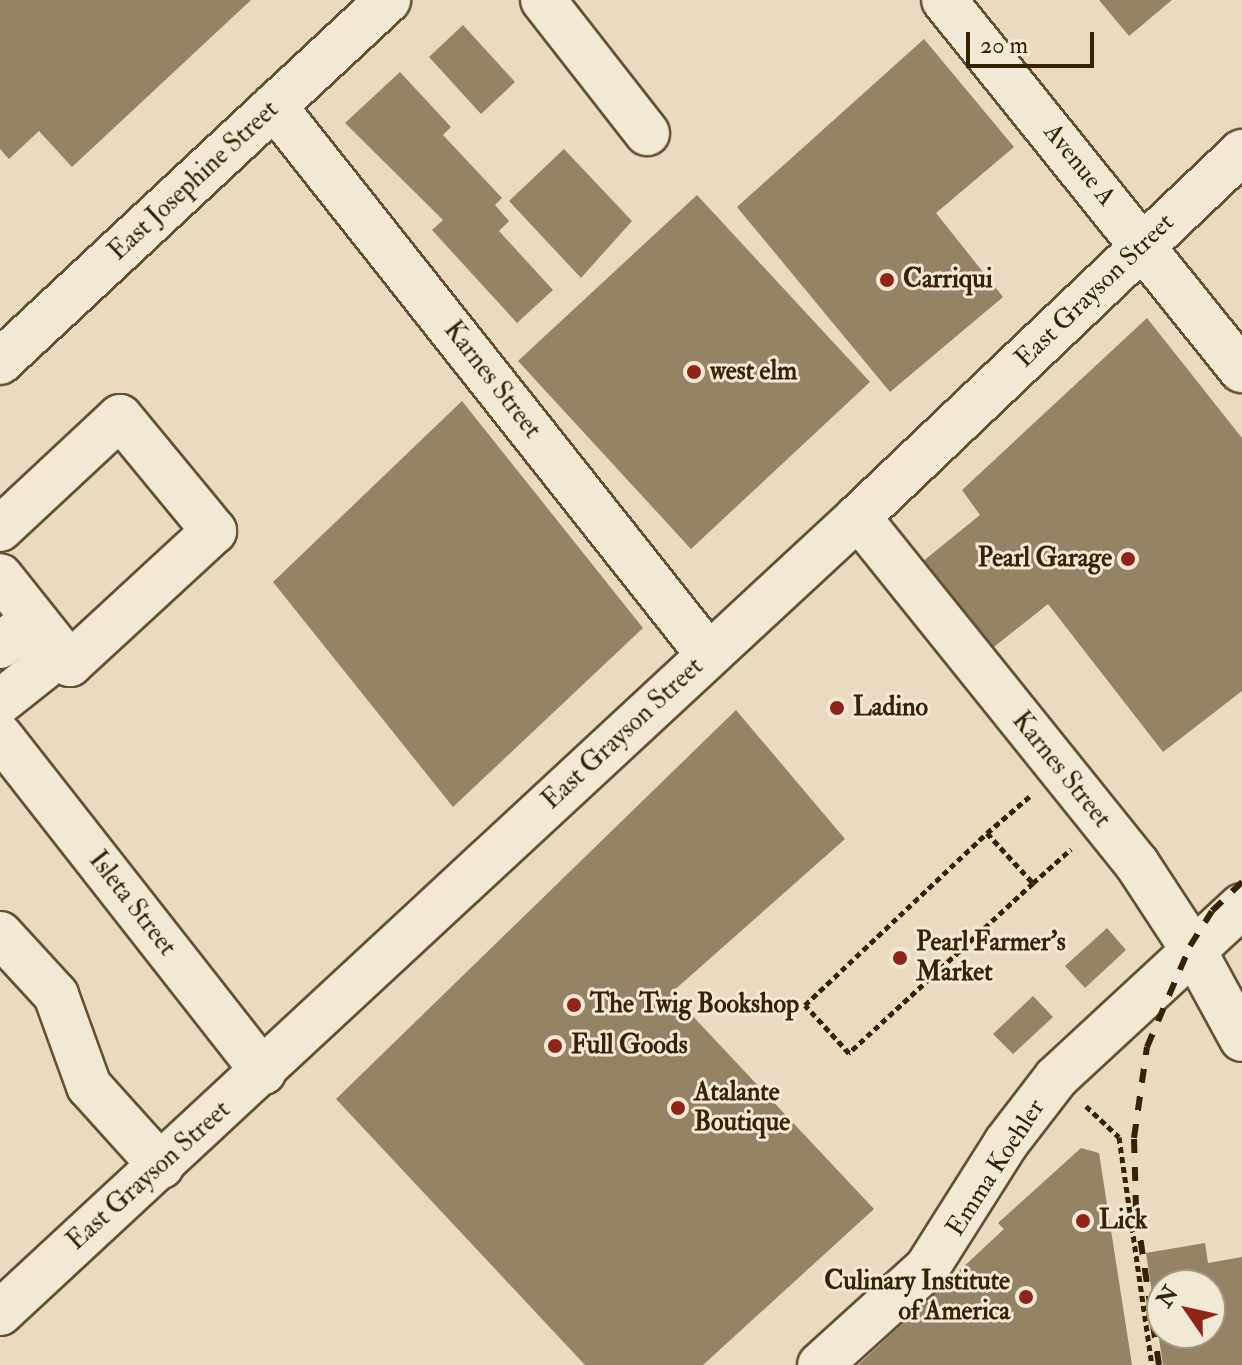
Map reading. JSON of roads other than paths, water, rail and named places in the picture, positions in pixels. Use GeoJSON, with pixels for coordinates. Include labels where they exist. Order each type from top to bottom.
{"type":"FeatureCollection","features":[{"type":"Feature","properties":{"kind":"street","name":"East Josephine Street"},"geometry":{"type":"LineString","coordinates":[[0,362],[388,0]]}},
{"type":"Feature","properties":{"kind":"street"},"geometry":{"type":"LineString","coordinates":[[543,0],[647,133]]}},
{"type":"Feature","properties":{"kind":"street","name":"Avenue A"},"geometry":{"type":"LineString","coordinates":[[944,0],[1242,370]]}},
{"type":"Feature","properties":{"kind":"street","name":"Karnes Street"},"geometry":{"type":"LineString","coordinates":[[274,106],[708,654]]}},
{"type":"Feature","properties":{"kind":"street","name":"East Grayson Street"},"geometry":{"type":"LineString","coordinates":[[0,1313],[858,517],[1144,245],[1236,171]]}},
{"type":"Feature","properties":{"kind":"street"},"geometry":{"type":"LineString","coordinates":[[0,529],[120,417],[214,531],[70,664],[29,640]]}},
{"type":"Feature","properties":{"kind":"street","name":"Karnes Street"},"geometry":{"type":"LineString","coordinates":[[858,517],[1137,864],[1194,951],[1242,1039]]}},
{"type":"Feature","properties":{"kind":"street"},"geometry":{"type":"LineString","coordinates":[[0,576],[44,667],[0,702]]}},
{"type":"Feature","properties":{"kind":"street","name":"Isleta Street"},"geometry":{"type":"LineString","coordinates":[[0,736],[263,1072]]}},
{"type":"Feature","properties":{"kind":"street","name":"Emma Koehler"},"geometry":{"type":"LineString","coordinates":[[820,1365],[947,1244],[1006,1143],[1056,1078],[1242,906]]}},
{"type":"Feature","properties":{"kind":"street"},"geometry":{"type":"LineString","coordinates":[[0,934],[56,995],[89,1086],[161,1166]]}},
{"type":"Feature","properties":{"kind":"railway"},"geometry":{"type":"LineString","coordinates":[[1159,1365],[1136,1209],[1134,1138],[1147,1047],[1190,946],[1212,911],[1242,882]]}},
{"type":"Feature","properties":{"kind":"place","name":"Carriqui"},"geometry":{"type":"Point","coordinates":[887,280]}},
{"type":"Feature","properties":{"kind":"place","name":"west elm"},"geometry":{"type":"Point","coordinates":[694,372]}},
{"type":"Feature","properties":{"kind":"place","name":"Pearl Garage"},"geometry":{"type":"Point","coordinates":[1128,559]}},
{"type":"Feature","properties":{"kind":"place","name":"Ladino"},"geometry":{"type":"Point","coordinates":[837,708]}},
{"type":"Feature","properties":{"kind":"place","name":"Pearl Farmer's Market"},"geometry":{"type":"Point","coordinates":[900,958]}},
{"type":"Feature","properties":{"kind":"place","name":"The Twig Bookshop"},"geometry":{"type":"Point","coordinates":[574,1005]}},
{"type":"Feature","properties":{"kind":"place","name":"Full Goods"},"geometry":{"type":"Point","coordinates":[555,1046]}},
{"type":"Feature","properties":{"kind":"place","name":"Atalante Boutique"},"geometry":{"type":"Point","coordinates":[678,1108]}},
{"type":"Feature","properties":{"kind":"place","name":"Lick"},"geometry":{"type":"Point","coordinates":[1083,1221]}},
{"type":"Feature","properties":{"kind":"place","name":"Culinary Institute of America"},"geometry":{"type":"Point","coordinates":[1026,1297]}}]}
